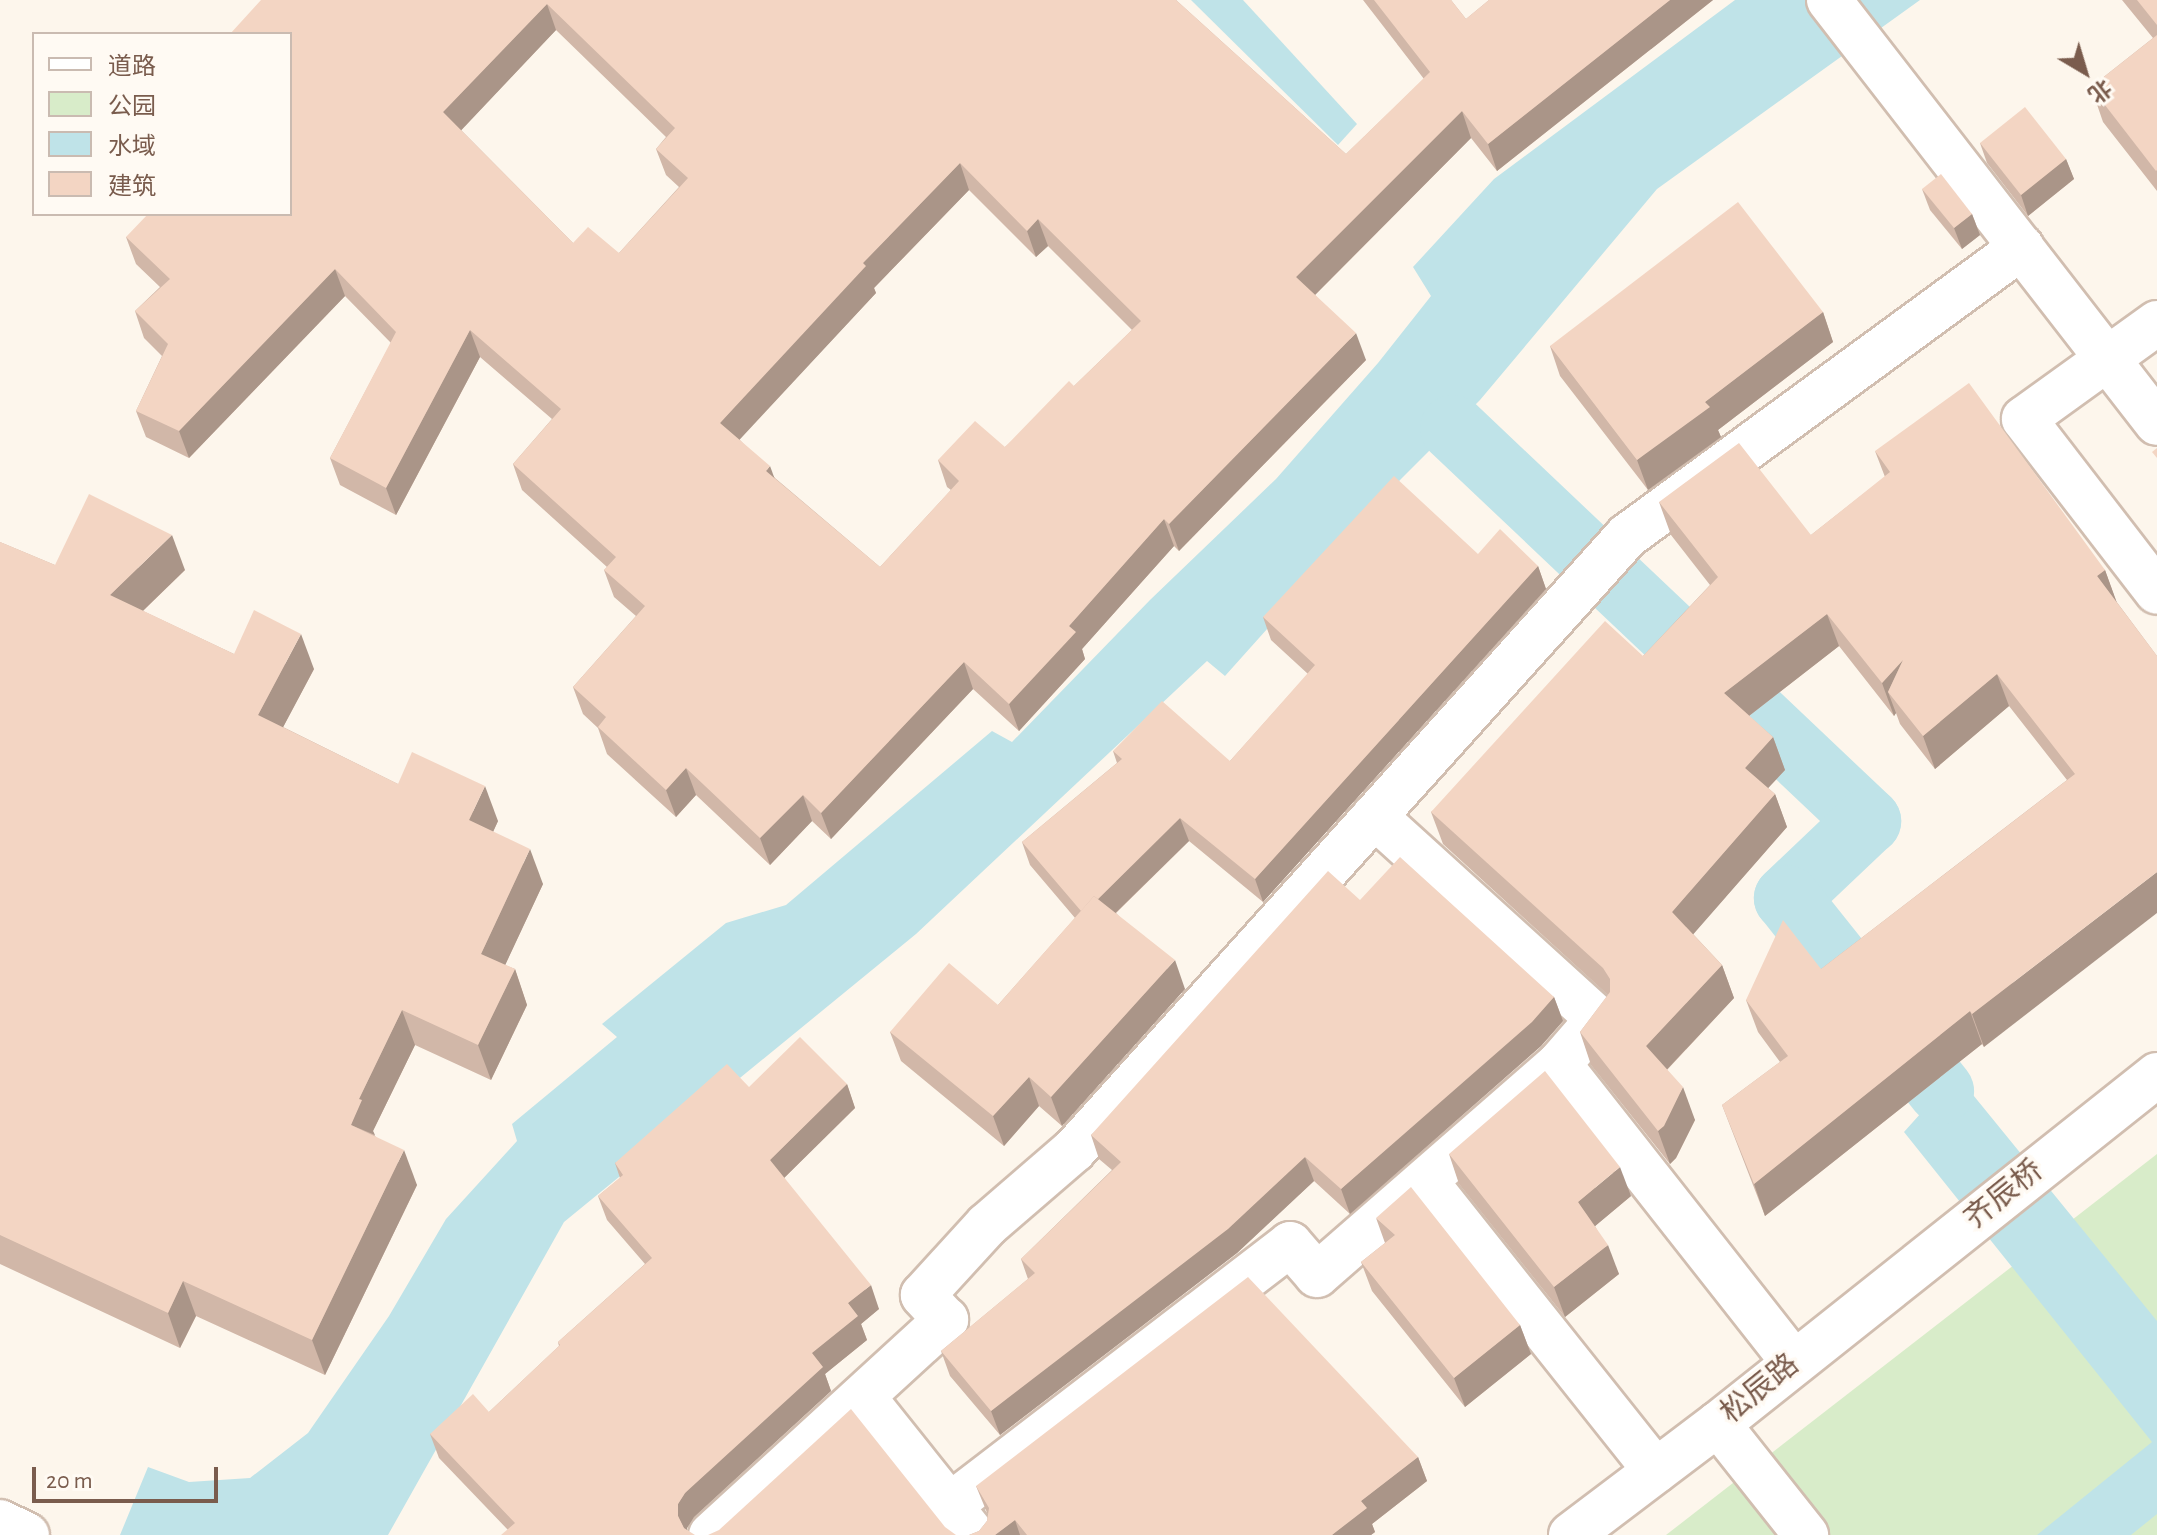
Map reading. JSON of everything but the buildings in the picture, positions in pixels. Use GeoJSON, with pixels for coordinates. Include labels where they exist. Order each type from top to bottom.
{"type":"FeatureCollection","features":[{"type":"Feature","properties":{"kind":"street"},"geometry":{"type":"LineString","coordinates":[[1829,0],[2157,423]]}},
{"type":"Feature","properties":{"kind":"street"},"geometry":{"type":"LineString","coordinates":[[711,1535],[946,1320],[923,1295],[987,1225],[1074,1150],[1627,536],[2022,247]]}},
{"type":"Feature","properties":{"kind":"street"},"geometry":{"type":"LineString","coordinates":[[2157,323],[2024,419],[2157,592]]}},
{"type":"Feature","properties":{"kind":"street"},"geometry":{"type":"LineString","coordinates":[[863,1397],[961,1520],[1290,1244],[1317,1275],[1559,1064],[1598,1019],[1374,816]]}},
{"type":"Feature","properties":{"kind":"street"},"geometry":{"type":"LineString","coordinates":[[1559,1064],[1793,1361]]}},
{"type":"Feature","properties":{"kind":"street","name":"齐辰桥"},"geometry":{"type":"LineString","coordinates":[[1947,1241],[2157,1075]]}},
{"type":"Feature","properties":{"kind":"street"},"geometry":{"type":"LineString","coordinates":[[1426,1182],[1656,1471]]}},
{"type":"Feature","properties":{"kind":"street","name":"松辰路"},"geometry":{"type":"LineString","coordinates":[[1571,1535],[1718,1424],[1947,1241]]}},
{"type":"Feature","properties":{"kind":"street"},"geometry":{"type":"LineString","coordinates":[[1718,1424],[1806,1535]]}},
{"type":"Feature","properties":{"kind":"street"},"geometry":{"type":"LineString","coordinates":[[0,1522],[27,1535]]}},
{"type":"Feature","properties":{"kind":"green space"},"geometry":{"type":"Polygon","coordinates":[[[2157,1154],[2157,1535],[1666,1535],[2157,1154]]]}},
{"type":"Feature","properties":{"kind":"water"},"geometry":{"type":"Polygon","coordinates":[[[1191,0],[1243,0],[1357,124],[1338,145],[1191,0]]]}},
{"type":"Feature","properties":{"kind":"water"},"geometry":{"type":"Polygon","coordinates":[[[1735,0],[1920,0],[1657,189],[1480,400],[1401,479],[1225,676],[1207,661],[916,934],[564,1222],[388,1535],[120,1535],[148,1467],[189,1482],[250,1478],[308,1433],[389,1316],[446,1219],[517,1141],[512,1124],[617,1037],[602,1024],[726,923],[786,905],[992,731],[1012,742],[1150,600],[1276,479],[1378,363],[1431,296],[1413,267],[1494,179],[1735,0]]]}},
{"type":"Feature","properties":{"kind":"water"},"geometry":{"type":"Polygon","coordinates":[[[1956,1074],[2157,1321],[2157,1514],[2131,1535],[2037,1535],[2152,1442],[1904,1132],[1956,1074]]]}},
{"type":"Feature","properties":{"kind":"waterway"},"geometry":{"type":"LineString","coordinates":[[1453,428],[1868,821],[1787,898],[1941,1091]]}}]}
